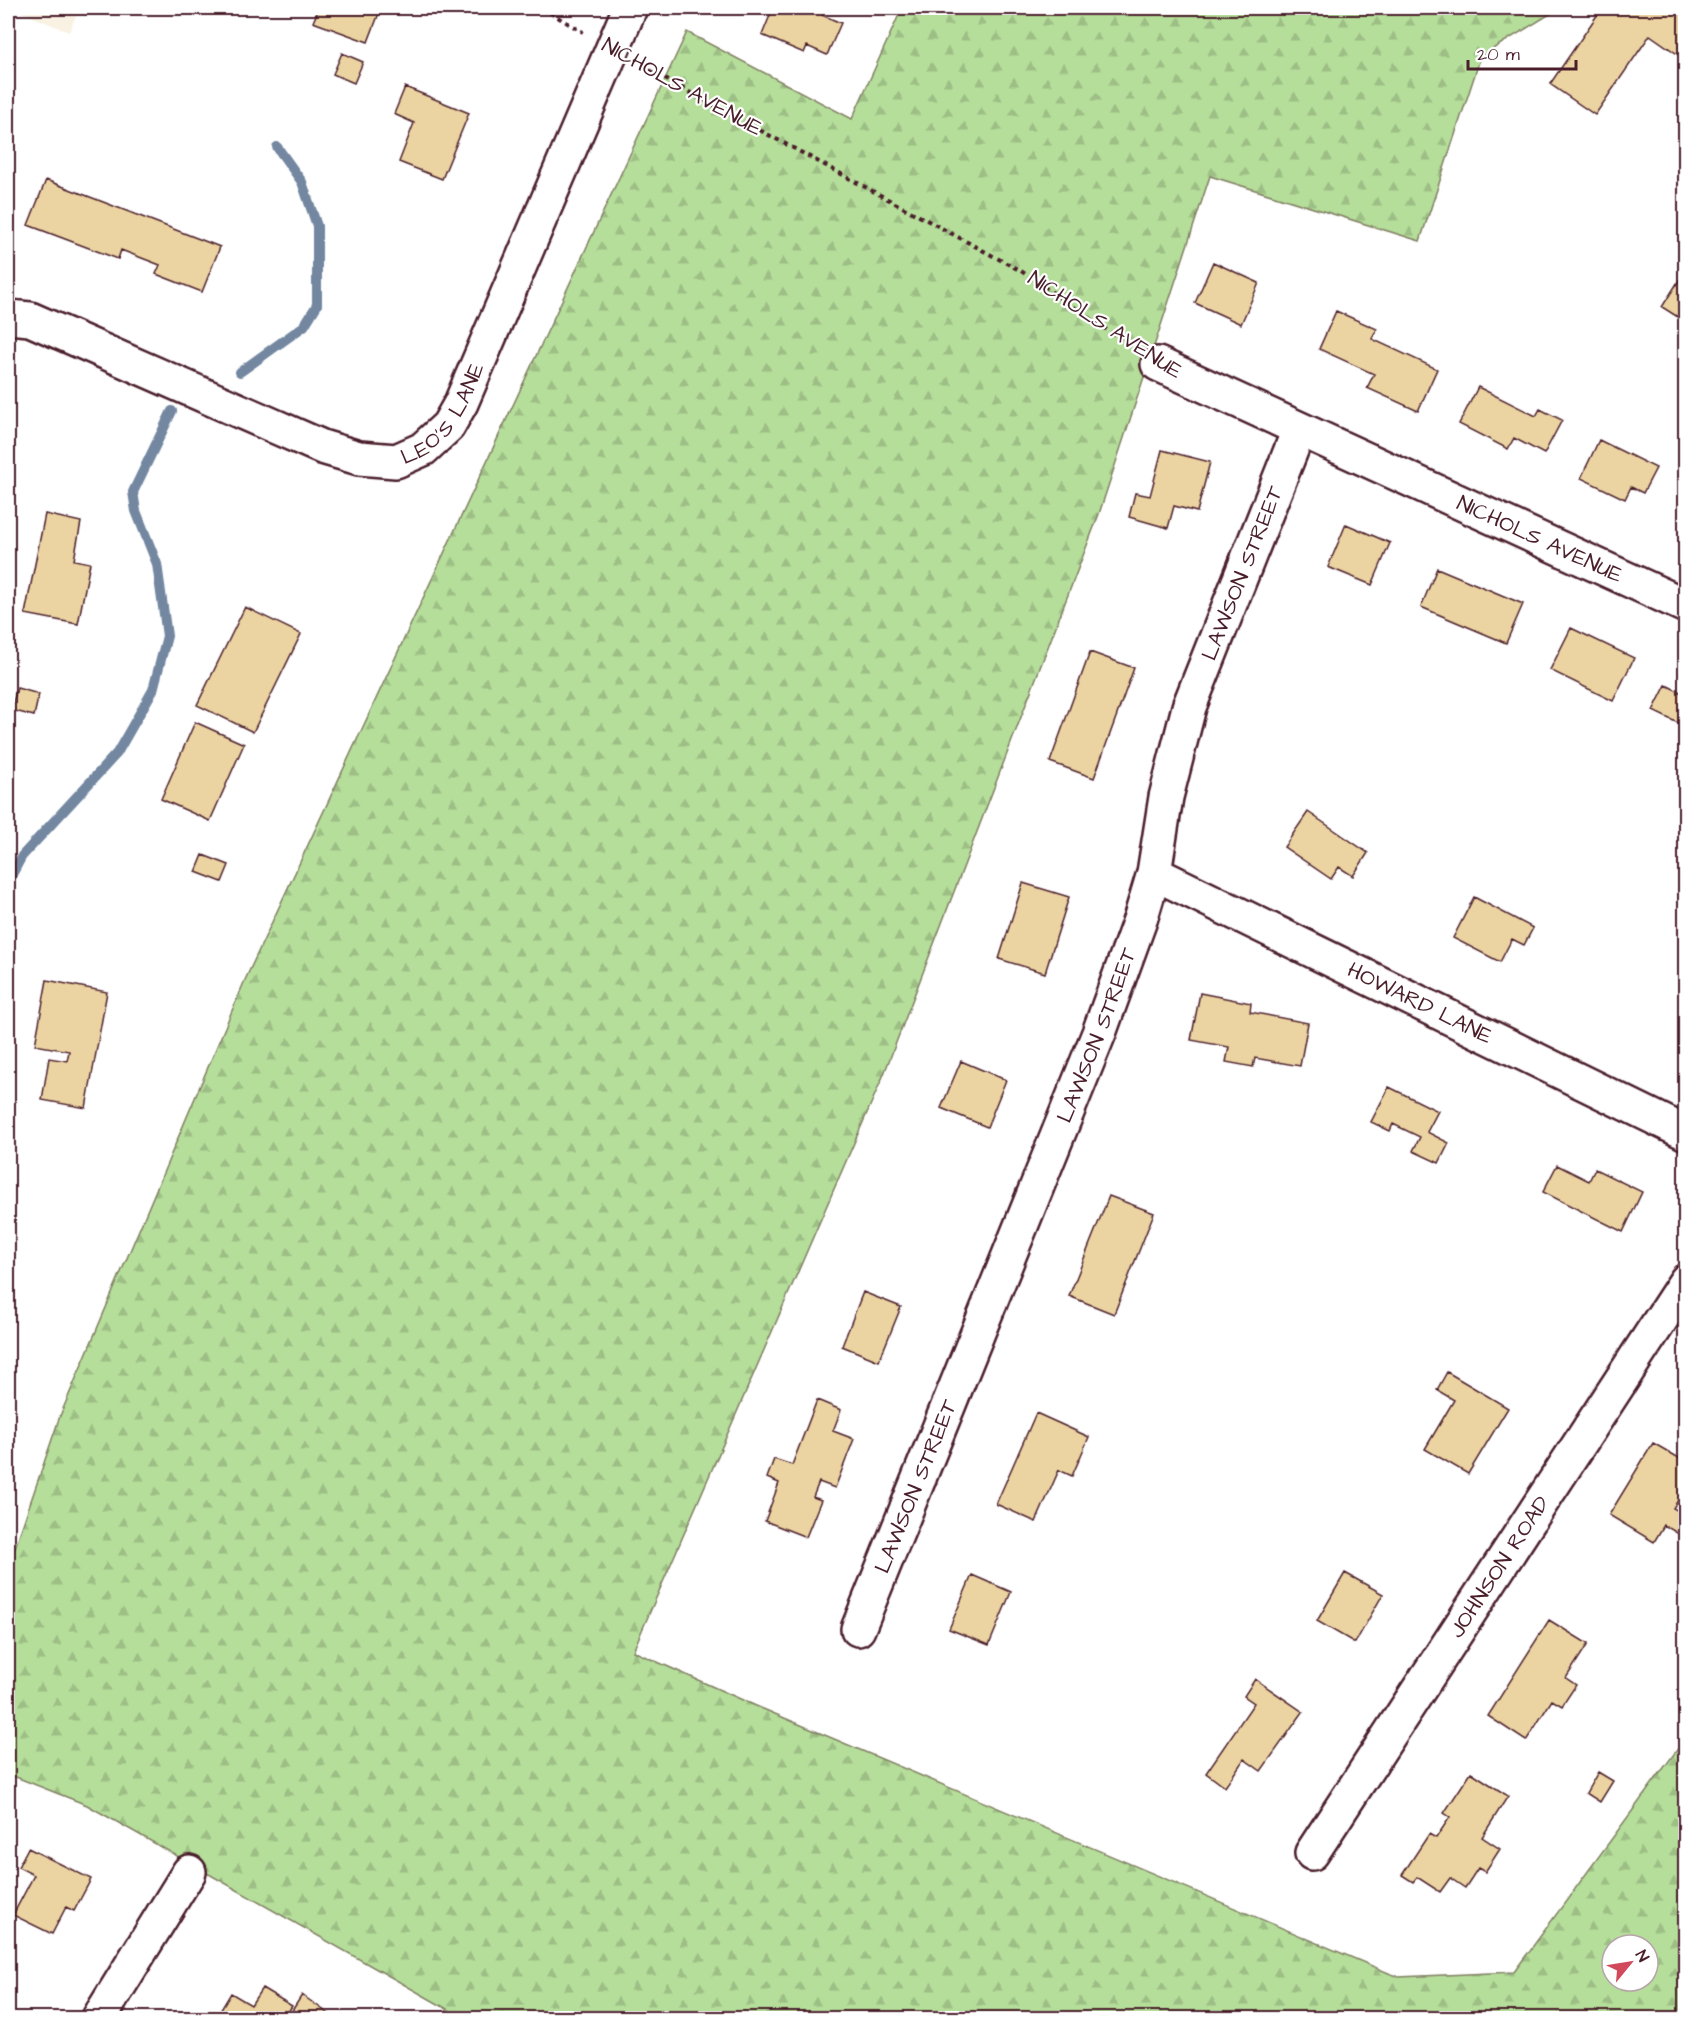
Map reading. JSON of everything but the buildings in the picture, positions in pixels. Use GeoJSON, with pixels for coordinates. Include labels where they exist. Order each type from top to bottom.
{"type":"FeatureCollection","features":[{"type":"Feature","properties":{"kind":"street","name":"LEO'S LANE"},"geometry":{"type":"LineString","coordinates":[[15,315],[322,447],[359,458],[396,460],[423,449],[448,426],[461,403],[630,8]]}},
{"type":"Feature","properties":{"kind":"street","name":"NICHOLS AVENUE"},"geometry":{"type":"LineString","coordinates":[[1158,364],[1686,606]]}},
{"type":"Feature","properties":{"kind":"street","name":"LAWSON STREET"},"geometry":{"type":"LineString","coordinates":[[858,1629],[1099,1033],[1140,920],[1154,873],[1166,797],[1189,707],[1299,430]]}},
{"type":"Feature","properties":{"kind":"street","name":"HOWARD LANE"},"geometry":{"type":"LineString","coordinates":[[1154,873],[1686,1133]]}},
{"type":"Feature","properties":{"kind":"street","name":"JOHNSON ROAD"},"geometry":{"type":"LineString","coordinates":[[1312,1853],[1686,1281]]}},
{"type":"Feature","properties":{"kind":"street"},"geometry":{"type":"LineString","coordinates":[[99,2019],[189,1872]]}},
{"type":"Feature","properties":{"kind":"path","name":"NICHOLS AVENUE"},"geometry":{"type":"LineString","coordinates":[[542,8],[612,50],[1021,271],[1158,364]]}},
{"type":"Feature","properties":{"kind":"shaded area"},"geometry":{"type":"Polygon","coordinates":[[[12,8],[79,8],[69,32],[12,8]]]}},
{"type":"Feature","properties":{"kind":"green space"},"geometry":{"type":"Polygon","coordinates":[[[902,8],[1560,8],[1481,56],[1420,241],[1210,176],[1099,514],[884,1074],[633,1651],[756,1706],[1398,1977],[1514,1972],[1685,1739],[1685,2018],[463,2018],[87,1805],[8,1774],[8,1568],[60,1416],[245,980],[687,32],[852,119],[902,8]]]}},
{"type":"Feature","properties":{"kind":"waterway"},"geometry":{"type":"LineString","coordinates":[[240,372],[304,326],[317,305],[317,226],[302,182],[277,147]]}},
{"type":"Feature","properties":{"kind":"waterway"},"geometry":{"type":"LineString","coordinates":[[8,882],[22,856],[117,753],[153,690],[167,636],[157,564],[136,511],[133,492],[172,411]]}}]}
